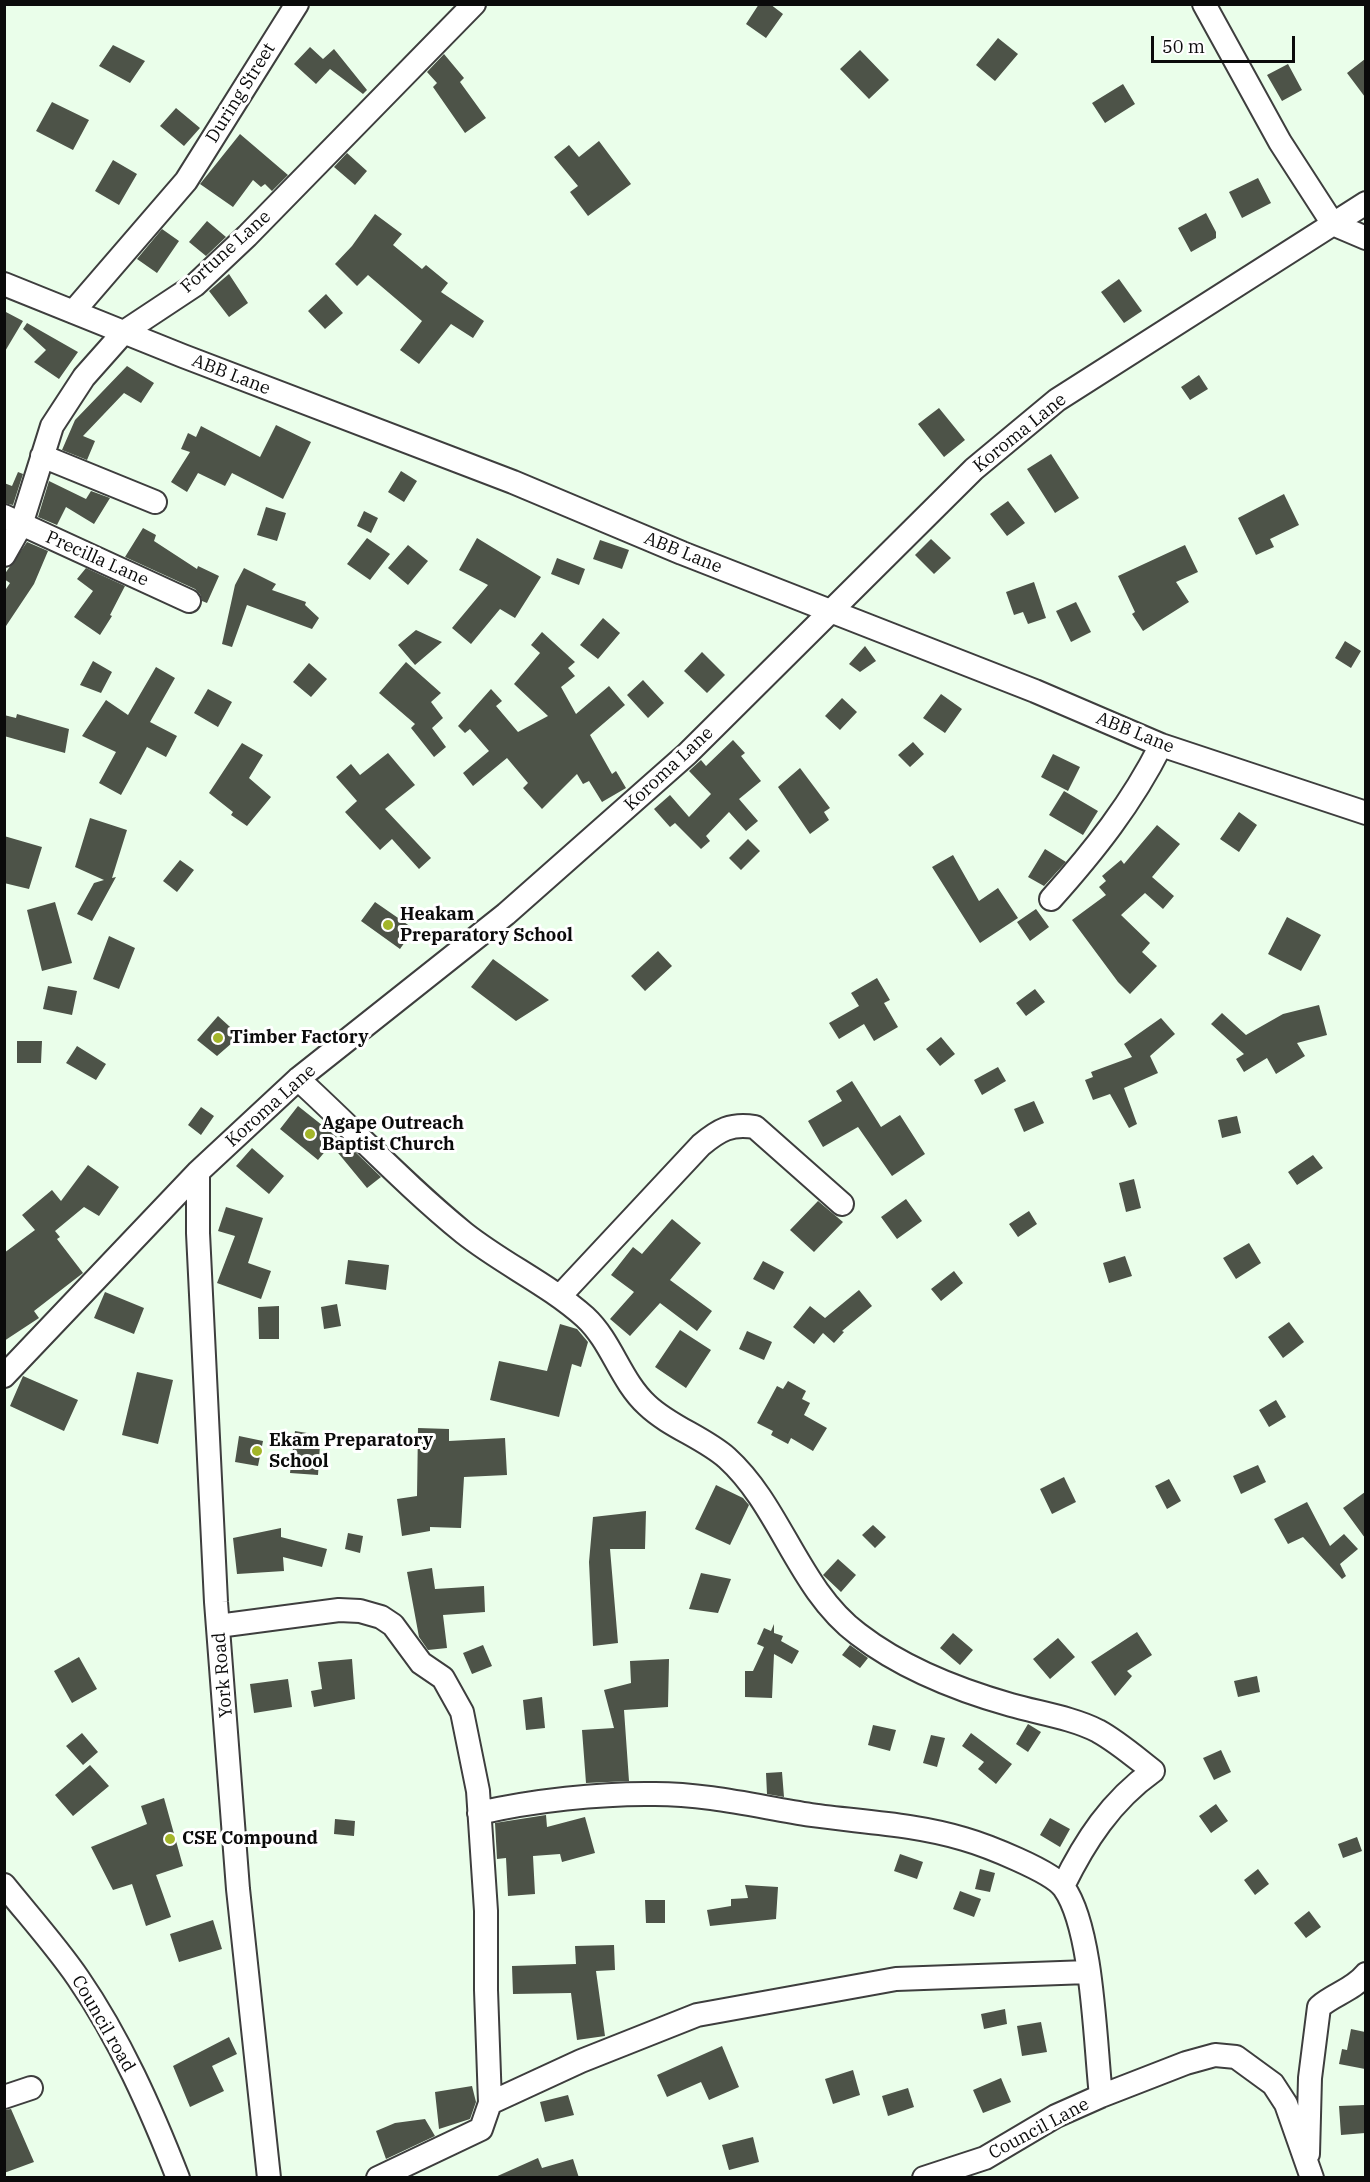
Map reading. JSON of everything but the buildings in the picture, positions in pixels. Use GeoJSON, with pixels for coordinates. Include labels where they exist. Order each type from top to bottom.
{"type":"FeatureCollection","features":[{"type":"Feature","properties":{"kind":"street","name":"During Street"},"geometry":{"type":"LineString","coordinates":[[73,312],[186,181],[297,4]]}},
{"type":"Feature","properties":{"kind":"street","name":"Fortune Lane"},"geometry":{"type":"LineString","coordinates":[[4,555],[13,520],[42,456],[52,426],[84,377],[124,332],[195,285],[238,244],[474,4]]}},
{"type":"Feature","properties":{"kind":"street"},"geometry":{"type":"LineString","coordinates":[[1204,4],[1280,142],[1333,224],[1365,238]]}},
{"type":"Feature","properties":{"kind":"street","name":"Koroma Lane"},"geometry":{"type":"LineString","coordinates":[[4,1376],[198,1172],[298,1079],[506,914],[687,754],[974,469],[1057,400],[1365,202]]}},
{"type":"Feature","properties":{"kind":"street","name":"ABB Lane"},"geometry":{"type":"LineString","coordinates":[[4,284],[513,482],[829,611],[1035,691],[1161,745],[1363,811]]}},
{"type":"Feature","properties":{"kind":"street"},"geometry":{"type":"LineString","coordinates":[[42,456],[155,502]]}},
{"type":"Feature","properties":{"kind":"street","name":"Precilla Lane"},"geometry":{"type":"LineString","coordinates":[[13,520],[189,601]]}},
{"type":"Feature","properties":{"kind":"street"},"geometry":{"type":"LineString","coordinates":[[1051,899],[1095,850],[1142,781],[1161,745]]}},
{"type":"Feature","properties":{"kind":"street"},"geometry":{"type":"LineString","coordinates":[[298,1079],[360,1136],[416,1193],[468,1236],[560,1296],[604,1337],[633,1389],[646,1404],[669,1422],[726,1458],[744,1477],[833,1614],[850,1629],[886,1653],[934,1678],[995,1701],[1095,1729],[1114,1740],[1153,1771],[1128,1790],[1112,1807],[1079,1853],[1063,1886]]}},
{"type":"Feature","properties":{"kind":"street"},"geometry":{"type":"LineString","coordinates":[[560,1296],[701,1145],[719,1130],[738,1124],[755,1127],[842,1204]]}},
{"type":"Feature","properties":{"kind":"street","name":"York Road"},"geometry":{"type":"LineString","coordinates":[[198,1172],[198,1233],[218,1626],[238,1888],[268,2178]]}},
{"type":"Feature","properties":{"kind":"street"},"geometry":{"type":"LineString","coordinates":[[218,1626],[339,1610],[360,1611],[381,1617],[393,1625],[421,1663],[443,1678],[462,1712],[478,1791],[486,1911],[490,2103],[481,2128],[378,2178]]}},
{"type":"Feature","properties":{"kind":"street"},"geometry":{"type":"LineString","coordinates":[[479,1813],[504,1807],[653,1793],[703,1796],[965,1839],[1015,1859],[1054,1878],[1063,1886],[1078,1915],[1088,1972],[1101,2096]]}},
{"type":"Feature","properties":{"kind":"street","name":"Council road"},"geometry":{"type":"LineString","coordinates":[[4,1885],[78,1978],[111,2033],[156,2121],[178,2178]]}},
{"type":"Feature","properties":{"kind":"street"},"geometry":{"type":"LineString","coordinates":[[490,2103],[581,2061],[698,2015],[896,1979],[1088,1972]]}},
{"type":"Feature","properties":{"kind":"street"},"geometry":{"type":"LineString","coordinates":[[1310,2174],[1310,2078],[1319,2007],[1333,1995],[1362,1984]]}},
{"type":"Feature","properties":{"kind":"street","name":"Council Lane"},"geometry":{"type":"LineString","coordinates":[[924,2178],[985,2158],[1056,2116],[1101,2096],[1186,2063],[1215,2055],[1236,2056],[1273,2084],[1286,2104],[1310,2174]]}},
{"type":"Feature","properties":{"kind":"street"},"geometry":{"type":"LineString","coordinates":[[4,2097],[31,2088]]}},
{"type":"Feature","properties":{"kind":"place","name":"Heakam Preparatory School"},"geometry":{"type":"Point","coordinates":[388,925]}},
{"type":"Feature","properties":{"kind":"place","name":"Timber Factory"},"geometry":{"type":"Point","coordinates":[218,1038]}},
{"type":"Feature","properties":{"kind":"place","name":"Agape Outreach Baptist Church"},"geometry":{"type":"Point","coordinates":[310,1134]}},
{"type":"Feature","properties":{"kind":"place","name":"Ekam Preparatory School"},"geometry":{"type":"Point","coordinates":[257,1451]}},
{"type":"Feature","properties":{"kind":"place","name":"CSE Compound"},"geometry":{"type":"Point","coordinates":[170,1839]}}]}
